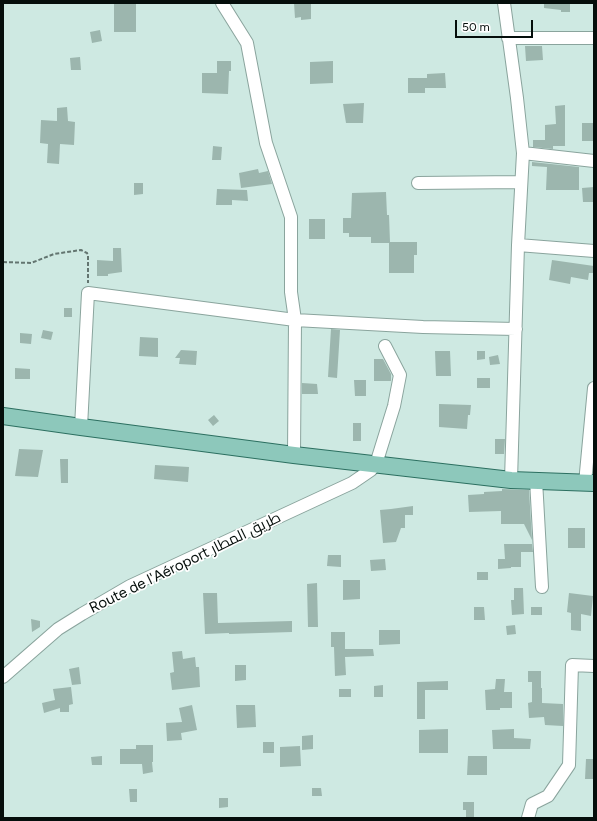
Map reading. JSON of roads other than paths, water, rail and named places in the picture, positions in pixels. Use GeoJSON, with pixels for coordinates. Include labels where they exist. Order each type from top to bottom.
{"type":"FeatureCollection","features":[{"type":"Feature","properties":{"kind":"main road"},"geometry":{"type":"LineString","coordinates":[[3,416],[81,428],[294,455],[511,480],[589,483]]}},
{"type":"Feature","properties":{"kind":"street"},"geometry":{"type":"LineString","coordinates":[[222,3],[247,43],[266,143],[291,217],[291,292],[295,320],[294,455]]}},
{"type":"Feature","properties":{"kind":"street"},"geometry":{"type":"LineString","coordinates":[[504,3],[523,153],[518,245],[511,480]]}},
{"type":"Feature","properties":{"kind":"street"},"geometry":{"type":"LineString","coordinates":[[508,38],[594,38]]}},
{"type":"Feature","properties":{"kind":"street"},"geometry":{"type":"LineString","coordinates":[[523,153],[594,161]]}},
{"type":"Feature","properties":{"kind":"street"},"geometry":{"type":"LineString","coordinates":[[418,183],[521,182]]}},
{"type":"Feature","properties":{"kind":"street"},"geometry":{"type":"LineString","coordinates":[[518,245],[594,251]]}},
{"type":"Feature","properties":{"kind":"street"},"geometry":{"type":"LineString","coordinates":[[81,428],[88,294],[295,320],[423,327],[516,329]]}},
{"type":"Feature","properties":{"kind":"street"},"geometry":{"type":"LineString","coordinates":[[376,464],[394,406],[400,375],[385,346]]}},
{"type":"Feature","properties":{"kind":"street"},"geometry":{"type":"LineString","coordinates":[[589,483],[594,388]]}},
{"type":"Feature","properties":{"kind":"street","name":"Route de l'Aéroport طريق المطار"},"geometry":{"type":"LineString","coordinates":[[3,677],[58,629],[130,586],[352,483],[376,464]]}},
{"type":"Feature","properties":{"kind":"street"},"geometry":{"type":"LineString","coordinates":[[536,480],[542,587]]}},
{"type":"Feature","properties":{"kind":"street"},"geometry":{"type":"LineString","coordinates":[[528,818],[532,804],[548,796],[569,765],[572,665],[594,666]]}}]}
